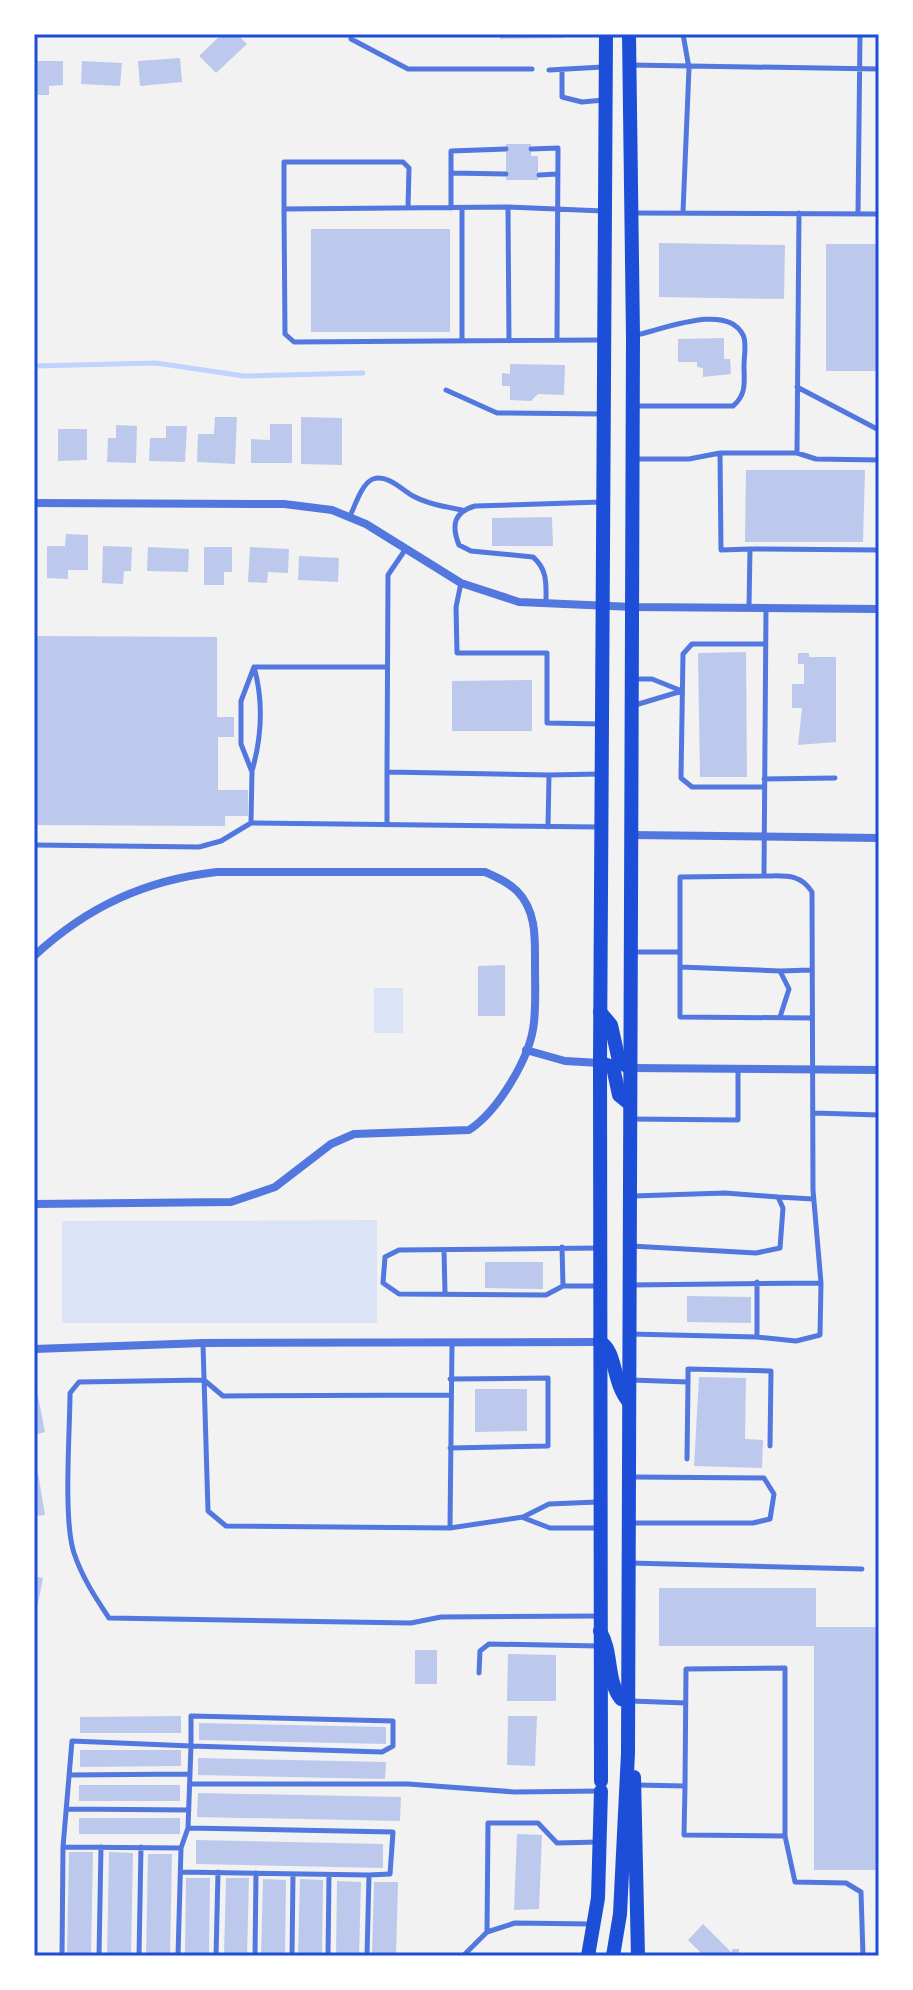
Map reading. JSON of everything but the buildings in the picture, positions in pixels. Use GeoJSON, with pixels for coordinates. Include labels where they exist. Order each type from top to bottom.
{"type":"FeatureCollection","features":[{"type":"Feature","properties":{"kind":"main road"},"geometry":{"type":"LineString","coordinates":[[588,1956],[594,1924],[601,1786],[601,605],[606,34]]}},
{"type":"Feature","properties":{"kind":"main road"},"geometry":{"type":"LineString","coordinates":[[613,1956],[620,1914],[628,1753],[633,607],[629,34]]}},
{"type":"Feature","properties":{"kind":"main road"},"geometry":{"type":"LineString","coordinates":[[600,1012],[611,1025],[619,1061],[630,1068]]}},
{"type":"Feature","properties":{"kind":"main road"},"geometry":{"type":"LineString","coordinates":[[600,1063],[613,1067],[619,1095],[630,1112]]}},
{"type":"Feature","properties":{"kind":"main road"},"geometry":{"type":"LineString","coordinates":[[600,1342],[611,1353],[618,1390],[629,1402]]}},
{"type":"Feature","properties":{"kind":"main road"},"geometry":{"type":"LineString","coordinates":[[600,1631],[608,1644],[613,1686],[621,1699],[628,1701]]}},
{"type":"Feature","properties":{"kind":"main road"},"geometry":{"type":"LineString","coordinates":[[628,1753],[636,1785],[638,1956]]}},
{"type":"Feature","properties":{"kind":"street"},"geometry":{"type":"LineString","coordinates":[[34,503],[284,504],[350,516],[461,583],[495,597],[633,607],[879,609]]}},
{"type":"Feature","properties":{"kind":"street"},"geometry":{"type":"LineString","coordinates":[[631,835],[879,838]]}},
{"type":"Feature","properties":{"kind":"street"},"geometry":{"type":"LineString","coordinates":[[34,956],[85,914],[145,886],[185,876],[297,869],[485,872],[517,891],[533,921],[534,1025],[526,1050],[500,1101],[485,1120],[469,1130],[354,1134],[331,1144],[275,1187],[231,1202],[34,1204]]}},
{"type":"Feature","properties":{"kind":"street"},"geometry":{"type":"LineString","coordinates":[[526,1050],[565,1061],[600,1063]]}},
{"type":"Feature","properties":{"kind":"street"},"geometry":{"type":"LineString","coordinates":[[630,1068],[879,1070]]}},
{"type":"Feature","properties":{"kind":"street"},"geometry":{"type":"LineString","coordinates":[[34,1349],[203,1343],[600,1342]]}},
{"type":"Feature","properties":{"kind":"lane"},"geometry":{"type":"LineString","coordinates":[[351,34],[351,39],[408,69],[532,69]]}},
{"type":"Feature","properties":{"kind":"lane"},"geometry":{"type":"LineString","coordinates":[[683,34],[689,68],[683,212]]}},
{"type":"Feature","properties":{"kind":"lane"},"geometry":{"type":"LineString","coordinates":[[858,214],[860,34]]}},
{"type":"Feature","properties":{"kind":"lane"},"geometry":{"type":"LineString","coordinates":[[629,65],[879,69]]}},
{"type":"Feature","properties":{"kind":"lane"},"geometry":{"type":"LineString","coordinates":[[549,70],[606,67]]}},
{"type":"Feature","properties":{"kind":"lane"},"geometry":{"type":"LineString","coordinates":[[562,69],[562,97],[582,102],[605,100]]}},
{"type":"Feature","properties":{"kind":"lane"},"geometry":{"type":"LineString","coordinates":[[531,149],[558,148],[557,340]]}},
{"type":"Feature","properties":{"kind":"lane"},"geometry":{"type":"LineString","coordinates":[[451,208],[451,151],[506,149]]}},
{"type":"Feature","properties":{"kind":"lane"},"geometry":{"type":"LineString","coordinates":[[408,208],[409,168],[403,162],[284,162],[285,334],[294,342],[603,340]]}},
{"type":"Feature","properties":{"kind":"lane"},"geometry":{"type":"LineString","coordinates":[[451,173],[506,174]]}},
{"type":"Feature","properties":{"kind":"lane"},"geometry":{"type":"LineString","coordinates":[[539,175],[557,174]]}},
{"type":"Feature","properties":{"kind":"lane"},"geometry":{"type":"LineString","coordinates":[[284,209],[508,207],[604,211]]}},
{"type":"Feature","properties":{"kind":"lane"},"geometry":{"type":"LineString","coordinates":[[508,207],[509,341]]}},
{"type":"Feature","properties":{"kind":"lane"},"geometry":{"type":"LineString","coordinates":[[462,208],[462,341]]}},
{"type":"Feature","properties":{"kind":"lane"},"geometry":{"type":"LineString","coordinates":[[630,213],[879,214]]}},
{"type":"Feature","properties":{"kind":"lane"},"geometry":{"type":"LineString","coordinates":[[797,453],[799,213]]}},
{"type":"Feature","properties":{"kind":"lane"},"geometry":{"type":"LineString","coordinates":[[632,406],[733,406],[744,392],[744,337],[735,325],[720,320],[692,320],[633,336]]}},
{"type":"Feature","properties":{"kind":"lane"},"geometry":{"type":"LineString","coordinates":[[797,387],[879,430]]}},
{"type":"Feature","properties":{"kind":"lane"},"geometry":{"type":"LineString","coordinates":[[446,390],[497,413],[603,414]]}},
{"type":"Feature","properties":{"kind":"lane"},"geometry":{"type":"LineString","coordinates":[[720,453],[721,550],[879,550]]}},
{"type":"Feature","properties":{"kind":"lane"},"geometry":{"type":"LineString","coordinates":[[631,460],[689,459],[720,453],[797,453],[816,459],[879,460]]}},
{"type":"Feature","properties":{"kind":"lane"},"geometry":{"type":"LineString","coordinates":[[350,516],[366,485],[373,479],[386,479],[414,497],[438,506],[462,510],[520,503],[602,502]]}},
{"type":"Feature","properties":{"kind":"lane"},"geometry":{"type":"LineString","coordinates":[[462,510],[453,531],[459,545],[471,551],[533,557],[546,576],[546,603]]}},
{"type":"Feature","properties":{"kind":"lane"},"geometry":{"type":"LineString","coordinates":[[749,607],[750,549]]}},
{"type":"Feature","properties":{"kind":"lane"},"geometry":{"type":"LineString","coordinates":[[387,825],[388,575],[405,550]]}},
{"type":"Feature","properties":{"kind":"lane"},"geometry":{"type":"LineString","coordinates":[[461,583],[456,607],[457,653],[547,653],[547,723],[601,724]]}},
{"type":"Feature","properties":{"kind":"lane"},"geometry":{"type":"LineString","coordinates":[[764,876],[766,607]]}},
{"type":"Feature","properties":{"kind":"lane"},"geometry":{"type":"LineString","coordinates":[[764,787],[692,787],[681,778],[683,654],[692,644],[765,644]]}},
{"type":"Feature","properties":{"kind":"lane"},"geometry":{"type":"LineString","coordinates":[[254,667],[387,667]]}},
{"type":"Feature","properties":{"kind":"lane"},"geometry":{"type":"LineString","coordinates":[[252,772],[241,744],[241,701],[254,667]]}},
{"type":"Feature","properties":{"kind":"lane"},"geometry":{"type":"LineString","coordinates":[[251,823],[252,772],[260,745],[261,722],[261,691],[254,667]]}},
{"type":"Feature","properties":{"kind":"lane"},"geometry":{"type":"LineString","coordinates":[[631,679],[652,679],[682,691]]}},
{"type":"Feature","properties":{"kind":"lane"},"geometry":{"type":"LineString","coordinates":[[631,706],[682,691]]}},
{"type":"Feature","properties":{"kind":"lane"},"geometry":{"type":"LineString","coordinates":[[387,772],[601,774]]}},
{"type":"Feature","properties":{"kind":"lane"},"geometry":{"type":"LineString","coordinates":[[548,827],[549,775]]}},
{"type":"Feature","properties":{"kind":"lane"},"geometry":{"type":"LineString","coordinates":[[764,779],[835,778]]}},
{"type":"Feature","properties":{"kind":"lane"},"geometry":{"type":"LineString","coordinates":[[34,845],[199,847],[221,841],[251,823],[601,827]]}},
{"type":"Feature","properties":{"kind":"lane"},"geometry":{"type":"LineString","coordinates":[[629,1334],[796,1341],[820,1335],[821,1283],[813,1199],[812,892],[804,880],[796,876],[680,877],[680,1017],[812,1018]]}},
{"type":"Feature","properties":{"kind":"lane"},"geometry":{"type":"LineString","coordinates":[[631,952],[680,952]]}},
{"type":"Feature","properties":{"kind":"lane"},"geometry":{"type":"LineString","coordinates":[[680,967],[812,970]]}},
{"type":"Feature","properties":{"kind":"lane"},"geometry":{"type":"LineString","coordinates":[[780,971],[787,978],[789,989],[789,1000],[780,1018]]}},
{"type":"Feature","properties":{"kind":"lane"},"geometry":{"type":"LineString","coordinates":[[630,1112],[738,1120],[738,1070]]}},
{"type":"Feature","properties":{"kind":"lane"},"geometry":{"type":"LineString","coordinates":[[814,1113],[879,1115]]}},
{"type":"Feature","properties":{"kind":"lane"},"geometry":{"type":"LineString","coordinates":[[630,1196],[725,1193],[813,1199]]}},
{"type":"Feature","properties":{"kind":"lane"},"geometry":{"type":"LineString","coordinates":[[630,1246],[756,1253],[780,1248],[783,1208],[778,1197]]}},
{"type":"Feature","properties":{"kind":"lane"},"geometry":{"type":"LineString","coordinates":[[562,1247],[563,1286]]}},
{"type":"Feature","properties":{"kind":"lane"},"geometry":{"type":"LineString","coordinates":[[601,1248],[392,1253],[385,1257],[382,1270],[383,1283],[399,1294],[546,1295],[563,1286],[601,1286]]}},
{"type":"Feature","properties":{"kind":"lane"},"geometry":{"type":"LineString","coordinates":[[444,1250],[445,1293]]}},
{"type":"Feature","properties":{"kind":"lane"},"geometry":{"type":"LineString","coordinates":[[757,1282],[757,1337]]}},
{"type":"Feature","properties":{"kind":"lane"},"geometry":{"type":"LineString","coordinates":[[630,1285],[821,1283]]}},
{"type":"Feature","properties":{"kind":"lane"},"geometry":{"type":"LineString","coordinates":[[203,1343],[208,1511],[226,1526],[450,1528],[523,1517],[549,1504],[600,1501]]}},
{"type":"Feature","properties":{"kind":"lane"},"geometry":{"type":"LineString","coordinates":[[450,1528],[449,1395],[452,1343]]}},
{"type":"Feature","properties":{"kind":"lane"},"geometry":{"type":"LineString","coordinates":[[687,1459],[688,1369],[771,1371],[770,1446]]}},
{"type":"Feature","properties":{"kind":"lane"},"geometry":{"type":"LineString","coordinates":[[450,1379],[548,1378],[548,1446],[450,1448]]}},
{"type":"Feature","properties":{"kind":"lane"},"geometry":{"type":"LineString","coordinates":[[449,1395],[223,1396],[204,1380],[79,1382],[70,1393],[73,1550],[87,1586],[109,1618],[411,1623],[441,1617],[600,1631]]}},
{"type":"Feature","properties":{"kind":"lane"},"geometry":{"type":"LineString","coordinates":[[630,1380],[688,1382]]}},
{"type":"Feature","properties":{"kind":"lane"},"geometry":{"type":"LineString","coordinates":[[629,1477],[764,1478],[774,1494],[770,1519],[753,1523],[629,1523]]}},
{"type":"Feature","properties":{"kind":"lane"},"geometry":{"type":"LineString","coordinates":[[523,1517],[550,1528],[600,1528]]}},
{"type":"Feature","properties":{"kind":"lane"},"geometry":{"type":"LineString","coordinates":[[629,1563],[862,1569]]}},
{"type":"Feature","properties":{"kind":"lane"},"geometry":{"type":"LineString","coordinates":[[479,1673],[480,1651],[489,1644],[600,1631]]}},
{"type":"Feature","properties":{"kind":"lane"},"geometry":{"type":"LineString","coordinates":[[785,1836],[684,1835],[686,1669],[785,1668],[785,1836],[795,1882],[846,1883],[861,1892],[863,1956]]}},
{"type":"Feature","properties":{"kind":"lane"},"geometry":{"type":"LineString","coordinates":[[628,1701],[686,1703]]}},
{"type":"Feature","properties":{"kind":"lane"},"geometry":{"type":"LineString","coordinates":[[62,1956],[63,1847],[72,1741],[191,1746],[382,1752],[393,1746],[393,1721],[191,1716],[191,1746],[189,1810],[188,1828],[181,1848],[178,1956]]}},
{"type":"Feature","properties":{"kind":"lane"},"geometry":{"type":"LineString","coordinates":[[69,1775],[190,1774]]}},
{"type":"Feature","properties":{"kind":"lane"},"geometry":{"type":"LineString","coordinates":[[190,1784],[408,1784],[515,1792],[601,1786]]}},
{"type":"Feature","properties":{"kind":"lane"},"geometry":{"type":"LineString","coordinates":[[636,1785],[685,1786]]}},
{"type":"Feature","properties":{"kind":"lane"},"geometry":{"type":"LineString","coordinates":[[66,1809],[189,1810]]}},
{"type":"Feature","properties":{"kind":"lane"},"geometry":{"type":"LineString","coordinates":[[487,1932],[488,1823],[538,1823],[557,1843],[600,1842]]}},
{"type":"Feature","properties":{"kind":"lane"},"geometry":{"type":"LineString","coordinates":[[181,1872],[390,1874],[393,1832],[188,1828]]}},
{"type":"Feature","properties":{"kind":"lane"},"geometry":{"type":"LineString","coordinates":[[63,1847],[181,1848]]}},
{"type":"Feature","properties":{"kind":"lane"},"geometry":{"type":"LineString","coordinates":[[99,1956],[101,1847]]}},
{"type":"Feature","properties":{"kind":"lane"},"geometry":{"type":"LineString","coordinates":[[139,1956],[141,1847]]}},
{"type":"Feature","properties":{"kind":"lane"},"geometry":{"type":"LineString","coordinates":[[216,1956],[218,1872]]}},
{"type":"Feature","properties":{"kind":"lane"},"geometry":{"type":"LineString","coordinates":[[255,1956],[256,1873]]}},
{"type":"Feature","properties":{"kind":"lane"},"geometry":{"type":"LineString","coordinates":[[292,1956],[293,1874]]}},
{"type":"Feature","properties":{"kind":"lane"},"geometry":{"type":"LineString","coordinates":[[328,1956],[329,1875]]}},
{"type":"Feature","properties":{"kind":"lane"},"geometry":{"type":"LineString","coordinates":[[367,1956],[369,1875]]}},
{"type":"Feature","properties":{"kind":"lane"},"geometry":{"type":"LineString","coordinates":[[463,1956],[487,1932],[515,1923],[594,1924]]}},
{"type":"Feature","properties":{"kind":"shaded area"},"geometry":{"type":"Polygon","coordinates":[[[374,988],[403,988],[403,1033],[374,1033],[374,988]]]}},
{"type":"Feature","properties":{"kind":"shaded area"},"geometry":{"type":"Polygon","coordinates":[[[377,1220],[377,1323],[62,1323],[62,1221],[377,1220]]]}},
{"type":"Feature","properties":{"kind":"waterway"},"geometry":{"type":"LineString","coordinates":[[34,366],[156,363],[244,376],[363,373]]}}]}
